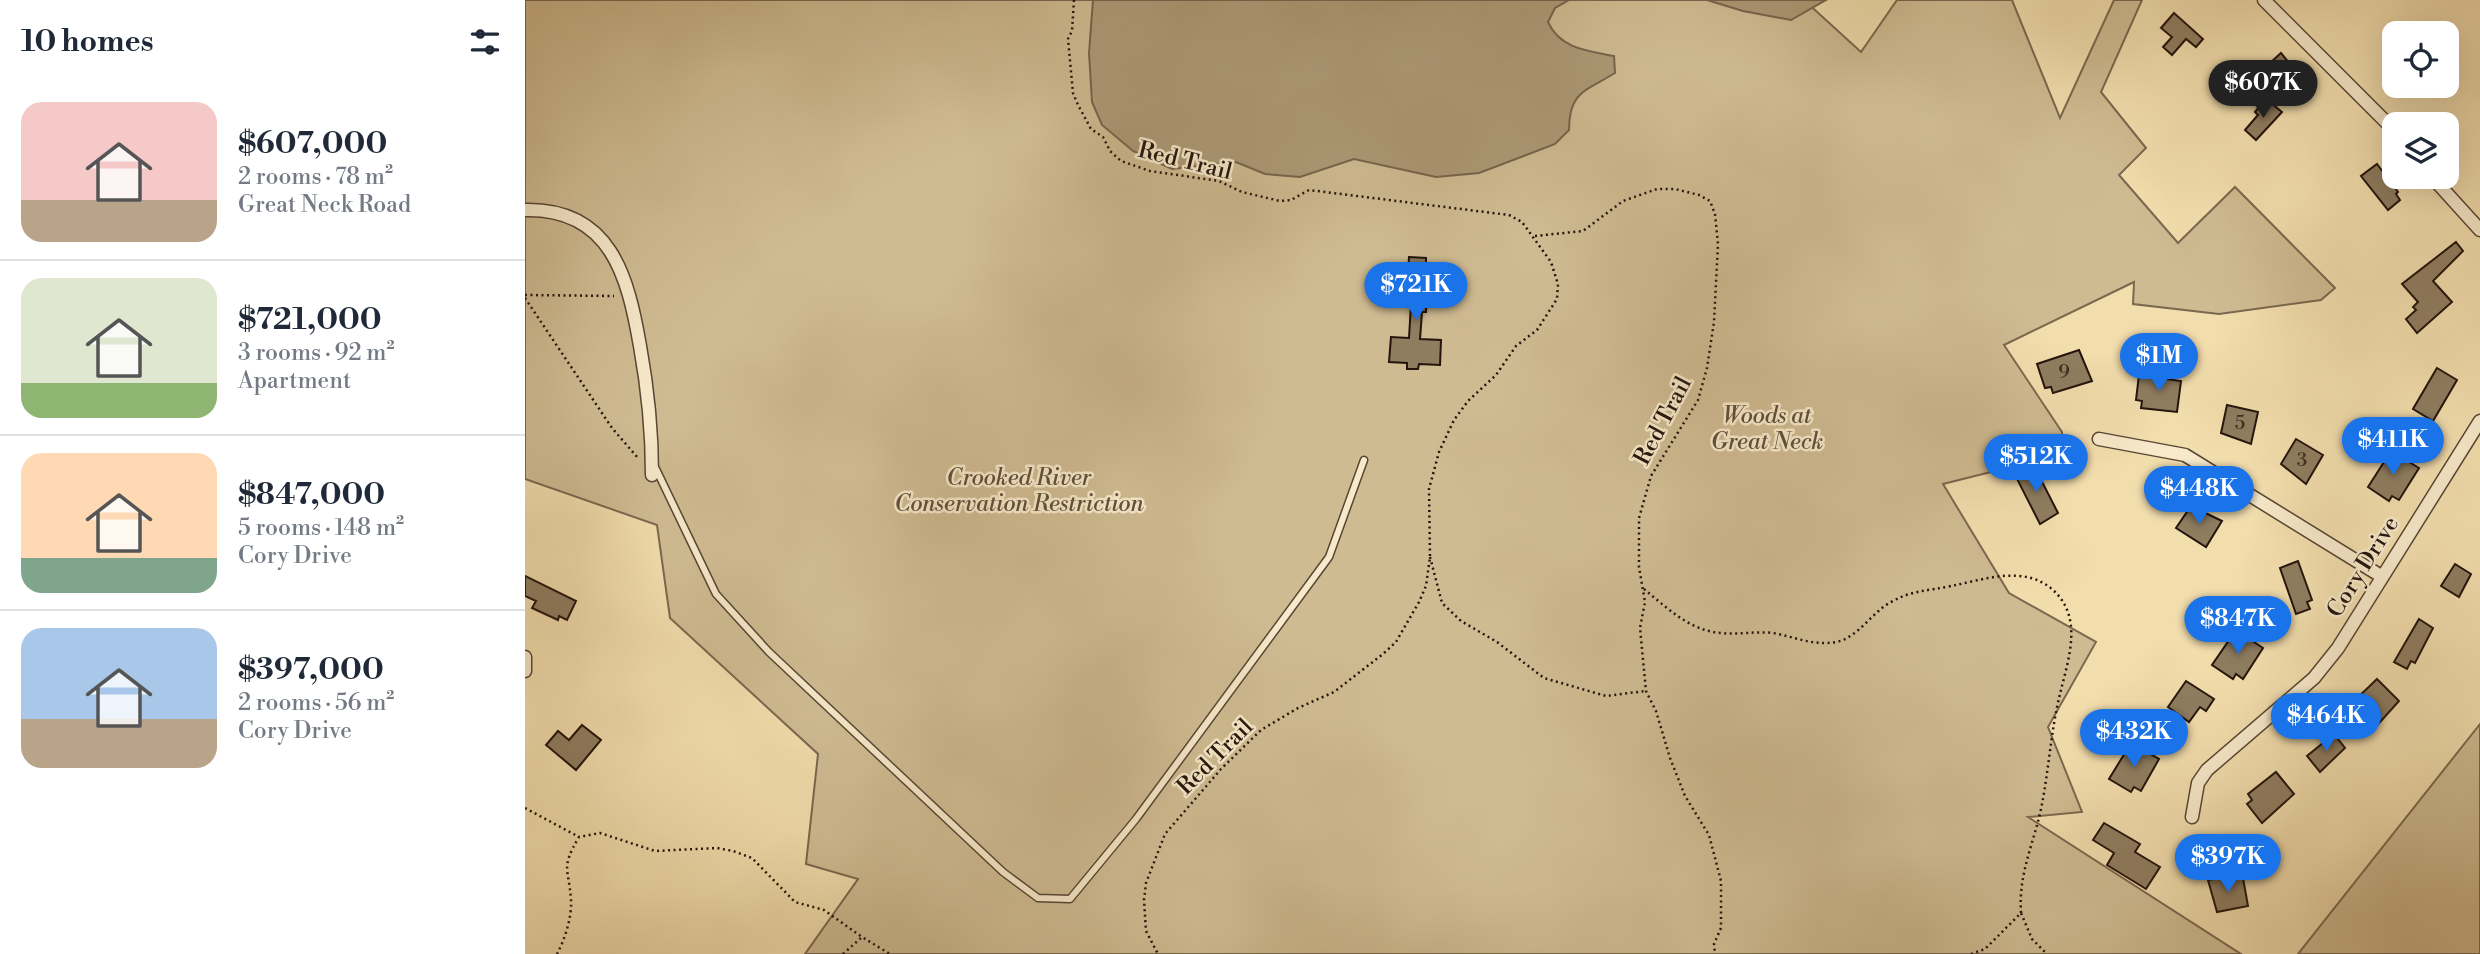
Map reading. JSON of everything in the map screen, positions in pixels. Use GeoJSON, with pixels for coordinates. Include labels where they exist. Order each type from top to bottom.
{"type":"FeatureCollection","features":[{"type":"Feature","properties":{"kind":"street"},"geometry":{"type":"LineString","coordinates":[[2264,0],[2382,118]]}},
{"type":"Feature","properties":{"kind":"street"},"geometry":{"type":"LineString","coordinates":[[2443,189],[2480,230]]}},
{"type":"Feature","properties":{"kind":"street"},"geometry":{"type":"LineString","coordinates":[[525,210],[562,214],[597,234],[616,258],[631,297],[648,393],[652,475]]}},
{"type":"Feature","properties":{"kind":"street","name":"Cory Drive"},"geometry":{"type":"LineString","coordinates":[[2192,817],[2198,783],[2207,770],[2314,678],[2338,648],[2480,421]]}},
{"type":"Feature","properties":{"kind":"street"},"geometry":{"type":"LineString","coordinates":[[2099,439],[2185,455],[2381,576]]}},
{"type":"Feature","properties":{"kind":"street"},"geometry":{"type":"LineString","coordinates":[[525,657],[525,671]]}},
{"type":"Feature","properties":{"kind":"lane"},"geometry":{"type":"LineString","coordinates":[[652,461],[716,594],[769,652],[1003,872],[1038,898],[1070,899],[1136,819],[1329,557],[1364,460]]}},
{"type":"Feature","properties":{"kind":"path","name":"Red Trail"},"geometry":{"type":"LineString","coordinates":[[1074,0],[1072,31],[1068,38],[1073,93],[1091,129],[1103,137],[1110,151],[1121,161],[1150,172],[1219,181],[1242,192],[1280,201],[1291,200],[1309,190],[1500,212],[1522,222],[1535,236],[1551,262],[1558,284],[1557,299],[1543,323],[1529,339],[1516,346],[1496,375],[1468,401],[1454,420],[1439,452],[1429,489],[1430,556],[1426,586],[1396,642],[1334,692],[1298,708],[1261,730],[1221,769],[1165,834],[1146,883],[1144,900],[1146,931],[1158,954]]}},
{"type":"Feature","properties":{"kind":"path","name":"Red Trail"},"geometry":{"type":"LineString","coordinates":[[1535,236],[1583,231],[1623,201],[1657,190],[1675,189],[1699,195],[1710,201],[1715,214],[1718,244],[1710,352],[1698,400],[1651,476],[1642,506],[1639,567],[1645,602],[1640,628],[1646,691],[1665,735],[1669,758],[1685,796],[1709,835],[1715,856],[1722,897],[1721,928],[1715,954]]}},
{"type":"Feature","properties":{"kind":"path"},"geometry":{"type":"LineString","coordinates":[[631,297],[574,293],[525,297],[613,428],[652,475]]}},
{"type":"Feature","properties":{"kind":"path"},"geometry":{"type":"LineString","coordinates":[[1430,556],[1442,603],[1461,621],[1497,642],[1544,678],[1606,696],[1646,691]]}},
{"type":"Feature","properties":{"kind":"path"},"geometry":{"type":"LineString","coordinates":[[1642,588],[1693,626],[1720,634],[1764,632],[1815,644],[1839,642],[1887,604],[1911,591],[1946,587],[1986,576],[2029,578],[2047,585],[2062,598],[2069,614],[2069,668],[2060,694],[2042,808],[2022,876],[2021,913],[2032,939],[2047,954]]}},
{"type":"Feature","properties":{"kind":"path"},"geometry":{"type":"LineString","coordinates":[[525,808],[579,837],[600,833],[655,851],[717,848],[752,858],[795,902],[824,910],[891,954]]}},
{"type":"Feature","properties":{"kind":"path"},"geometry":{"type":"LineString","coordinates":[[557,954],[567,925],[571,900],[566,863],[579,837]]}},
{"type":"Feature","properties":{"kind":"path"},"geometry":{"type":"LineString","coordinates":[[1971,954],[1985,948],[2021,913]]}},
{"type":"Feature","properties":{"kind":"path"},"geometry":{"type":"LineString","coordinates":[[843,954],[862,937]]}},
{"type":"Feature","properties":{"kind":"green space"},"geometry":{"type":"Polygon","coordinates":[[[525,0],[1804,0],[1861,52],[1897,0],[2012,0],[2060,118],[2114,0],[2142,0],[2101,92],[2146,148],[2119,175],[2178,243],[2235,187],[2335,288],[2321,300],[2219,314],[2133,304],[2134,282],[2004,345],[2062,432],[2063,454],[1943,484],[2009,593],[2096,642],[2048,727],[2082,812],[2028,817],[2241,954],[805,954],[858,879],[806,864],[818,754],[670,618],[657,525],[525,479],[525,0]]]}},
{"type":"Feature","properties":{"kind":"green space"},"geometry":{"type":"Polygon","coordinates":[[[2480,724],[2480,954],[2298,954],[2480,724]]]}},
{"type":"Feature","properties":{"kind":"shaded area"},"geometry":{"type":"Polygon","coordinates":[[[1093,0],[1569,0],[1555,8],[1548,22],[1553,31],[1576,47],[1614,56],[1615,73],[1581,94],[1572,107],[1569,130],[1555,144],[1479,173],[1436,177],[1354,159],[1300,177],[1265,174],[1236,162],[1172,169],[1133,151],[1102,125],[1092,102],[1089,53],[1093,0]]]}},
{"type":"Feature","properties":{"kind":"shaded area"},"geometry":{"type":"Polygon","coordinates":[[[1707,0],[1826,0],[1791,20],[1743,11],[1707,0]]]}},
{"type":"Feature","properties":{"kind":"building"},"geometry":{"type":"Polygon","coordinates":[[[2174,13],[2203,39],[2196,47],[2186,39],[2172,55],[2163,47],[2172,37],[2161,28],[2174,13]]]}},
{"type":"Feature","properties":{"kind":"building"},"geometry":{"type":"Polygon","coordinates":[[[2281,53],[2302,79],[2292,90],[2271,70],[2275,66],[2271,62],[2281,53]]]}},
{"type":"Feature","properties":{"kind":"building"},"geometry":{"type":"Polygon","coordinates":[[[2264,101],[2282,112],[2256,140],[2245,130],[2258,115],[2255,112],[2264,101]]]}},
{"type":"Feature","properties":{"kind":"building"},"geometry":{"type":"Polygon","coordinates":[[[2377,164],[2382,171],[2382,189],[2396,189],[2400,200],[2388,210],[2361,176],[2377,164]]]}},
{"type":"Feature","properties":{"kind":"building"},"geometry":{"type":"Polygon","coordinates":[[[2456,242],[2463,251],[2433,281],[2452,302],[2417,333],[2406,319],[2416,310],[2413,307],[2418,302],[2402,284],[2456,242]]]}},
{"type":"Feature","properties":{"kind":"building"},"geometry":{"type":"Polygon","coordinates":[[[1409,257],[1426,258],[1426,264],[1429,265],[1426,312],[1422,312],[1420,339],[1441,340],[1440,365],[1419,364],[1418,369],[1407,369],[1407,363],[1389,362],[1391,337],[1409,338],[1411,304],[1406,304],[1409,257]]]}},
{"type":"Feature","properties":{"kind":"building"},"geometry":{"type":"Polygon","coordinates":[[[2079,350],[2092,381],[2053,393],[2051,387],[2045,388],[2037,364],[2079,350]]]}},
{"type":"Feature","properties":{"kind":"building"},"geometry":{"type":"Polygon","coordinates":[[[2437,368],[2457,380],[2433,421],[2413,409],[2437,368]]]}},
{"type":"Feature","properties":{"kind":"building"},"geometry":{"type":"Polygon","coordinates":[[[2139,375],[2181,381],[2177,412],[2141,408],[2142,401],[2136,400],[2139,375]]]}},
{"type":"Feature","properties":{"kind":"building"},"geometry":{"type":"Polygon","coordinates":[[[2227,405],[2258,412],[2251,444],[2221,433],[2227,405]]]}},
{"type":"Feature","properties":{"kind":"building"},"geometry":{"type":"Polygon","coordinates":[[[2296,439],[2323,455],[2306,484],[2281,464],[2296,439]]]}},
{"type":"Feature","properties":{"kind":"building"},"geometry":{"type":"Polygon","coordinates":[[[2391,451],[2419,468],[2399,500],[2392,496],[2389,501],[2368,487],[2391,451]]]}},
{"type":"Feature","properties":{"kind":"building"},"geometry":{"type":"Polygon","coordinates":[[[2026,464],[2031,473],[2036,470],[2058,513],[2040,524],[2013,471],[2026,464]]]}},
{"type":"Feature","properties":{"kind":"building"},"geometry":{"type":"Polygon","coordinates":[[[2191,506],[2222,521],[2206,547],[2176,528],[2191,506]]]}},
{"type":"Feature","properties":{"kind":"building"},"geometry":{"type":"Polygon","coordinates":[[[2298,561],[2312,600],[2307,602],[2310,609],[2296,614],[2280,568],[2298,561]]]}},
{"type":"Feature","properties":{"kind":"building"},"geometry":{"type":"Polygon","coordinates":[[[2455,564],[2471,574],[2459,597],[2441,586],[2455,564]]]}},
{"type":"Feature","properties":{"kind":"building"},"geometry":{"type":"Polygon","coordinates":[[[525,576],[576,601],[567,620],[559,616],[558,620],[532,608],[536,601],[525,596],[525,576]]]}},
{"type":"Feature","properties":{"kind":"building"},"geometry":{"type":"Polygon","coordinates":[[[2419,619],[2433,628],[2415,663],[2411,661],[2407,669],[2394,662],[2419,619]]]}},
{"type":"Feature","properties":{"kind":"building"},"geometry":{"type":"Polygon","coordinates":[[[2236,630],[2263,648],[2243,679],[2236,674],[2233,679],[2212,665],[2236,630]]]}},
{"type":"Feature","properties":{"kind":"building"},"geometry":{"type":"Polygon","coordinates":[[[2377,679],[2399,701],[2372,731],[2354,713],[2357,710],[2351,704],[2377,679]]]}},
{"type":"Feature","properties":{"kind":"building"},"geometry":{"type":"Polygon","coordinates":[[[2186,681],[2214,699],[2206,711],[2200,707],[2189,722],[2168,707],[2186,681]]]}},
{"type":"Feature","properties":{"kind":"building"},"geometry":{"type":"Polygon","coordinates":[[[582,725],[601,740],[576,770],[546,745],[558,731],[569,740],[582,725]]]}},
{"type":"Feature","properties":{"kind":"building"},"geometry":{"type":"Polygon","coordinates":[[[2334,734],[2345,748],[2320,772],[2307,756],[2334,734]]]}},
{"type":"Feature","properties":{"kind":"building"},"geometry":{"type":"Polygon","coordinates":[[[2131,743],[2159,759],[2141,791],[2134,787],[2131,792],[2109,779],[2131,743]]]}},
{"type":"Feature","properties":{"kind":"building"},"geometry":{"type":"Polygon","coordinates":[[[2276,772],[2294,794],[2262,823],[2247,804],[2252,800],[2248,794],[2276,772]]]}},
{"type":"Feature","properties":{"kind":"building"},"geometry":{"type":"Polygon","coordinates":[[[2104,823],[2140,844],[2135,852],[2160,867],[2146,889],[2107,865],[2114,853],[2093,840],[2104,823]]]}},
{"type":"Feature","properties":{"kind":"building"},"geometry":{"type":"Polygon","coordinates":[[[2225,877],[2225,881],[2243,878],[2248,906],[2217,912],[2208,880],[2225,877]]]}},
{"type":"Feature","properties":{"kind":"park label","name":"Woods at Great Neck"},"geometry":{"type":"Point","coordinates":[1767,429]}},
{"type":"Feature","properties":{"kind":"park label","name":"Crooked River Conservation Restriction"},"geometry":{"type":"Point","coordinates":[1019,491]}}]}
